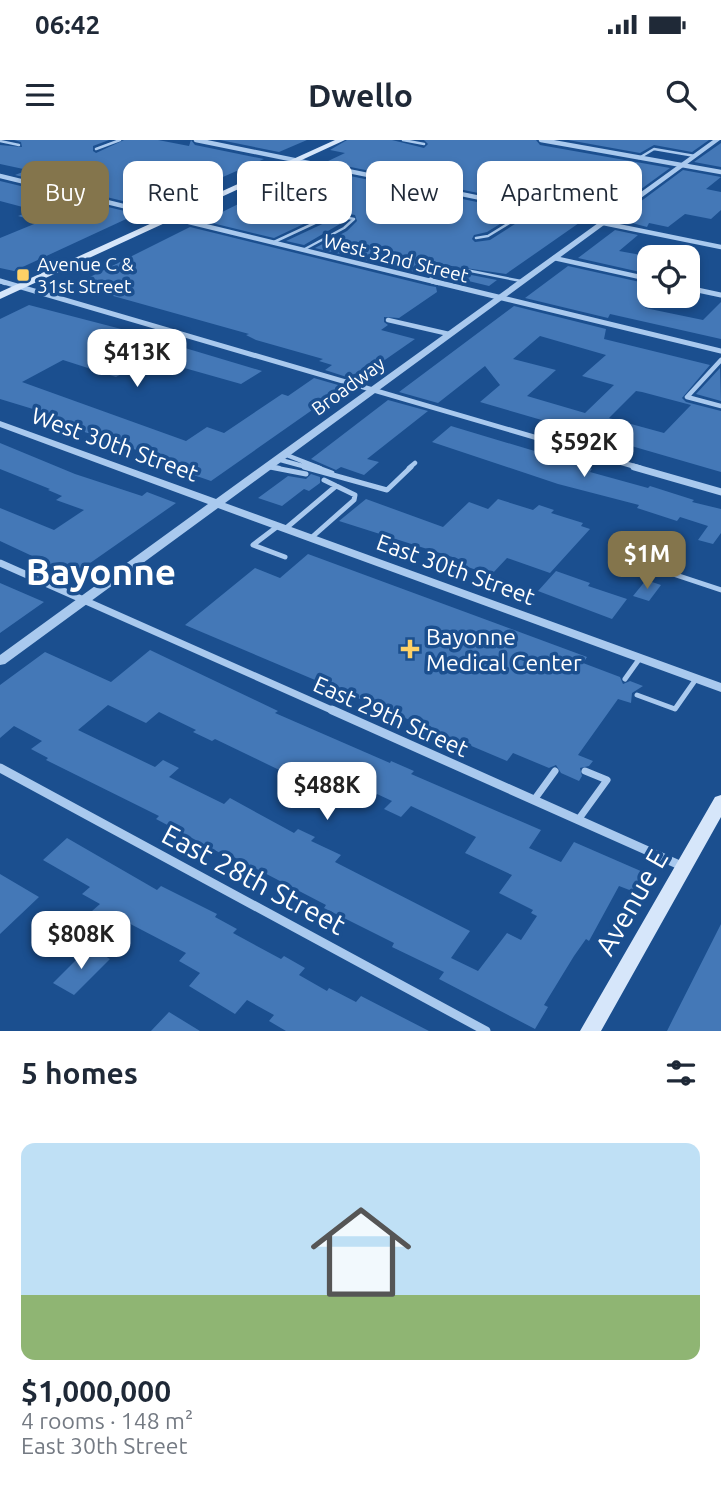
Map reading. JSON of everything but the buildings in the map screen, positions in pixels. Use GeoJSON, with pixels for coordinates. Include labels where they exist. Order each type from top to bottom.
{"type":"FeatureCollection","features":[{"type":"Feature","properties":{"kind":"main road"},"geometry":{"type":"LineString","coordinates":[[223,194],[341,140]]}},
{"type":"Feature","properties":{"kind":"main road"},"geometry":{"type":"LineString","coordinates":[[0,296],[160,224]]}},
{"type":"Feature","properties":{"kind":"main road","name":"Avenue E"},"geometry":{"type":"LineString","coordinates":[[590,1031],[721,801]]}},
{"type":"Feature","properties":{"kind":"street"},"geometry":{"type":"LineString","coordinates":[[196,140],[477,198]]}},
{"type":"Feature","properties":{"kind":"street"},"geometry":{"type":"LineString","coordinates":[[541,140],[721,172]]}},
{"type":"Feature","properties":{"kind":"street","name":"Broadway"},"geometry":{"type":"LineString","coordinates":[[642,193],[717,140]]}},
{"type":"Feature","properties":{"kind":"street","name":"West 32nd Street"},"geometry":{"type":"LineString","coordinates":[[0,176],[123,206]]}},
{"type":"Feature","properties":{"kind":"street","name":"West 32nd Street"},"geometry":{"type":"LineString","coordinates":[[198,224],[721,351]]}},
{"type":"Feature","properties":{"kind":"street","name":"Broadway"},"geometry":{"type":"LineString","coordinates":[[0,661],[598,224]]}},
{"type":"Feature","properties":{"kind":"street"},"geometry":{"type":"LineString","coordinates":[[611,224],[721,247]]}},
{"type":"Feature","properties":{"kind":"street"},"geometry":{"type":"LineString","coordinates":[[554,258],[637,276]]}},
{"type":"Feature","properties":{"kind":"street"},"geometry":{"type":"LineString","coordinates":[[0,281],[721,492]]}},
{"type":"Feature","properties":{"kind":"street"},"geometry":{"type":"LineString","coordinates":[[700,291],[721,295]]}},
{"type":"Feature","properties":{"kind":"street","name":"West 30th Street"},"geometry":{"type":"LineString","coordinates":[[0,425],[216,503]]}},
{"type":"Feature","properties":{"kind":"street","name":"East 30th Street"},"geometry":{"type":"LineString","coordinates":[[216,503],[721,688]]}},
{"type":"Feature","properties":{"kind":"street","name":"East 29th Street"},"geometry":{"type":"LineString","coordinates":[[0,563],[684,867]]}},
{"type":"Feature","properties":{"kind":"street","name":"East 28th Street"},"geometry":{"type":"LineString","coordinates":[[0,768],[486,1031]]}},
{"type":"Feature","properties":{"kind":"lane"},"geometry":{"type":"LineString","coordinates":[[96,149],[120,140]]}},
{"type":"Feature","properties":{"kind":"lane"},"geometry":{"type":"LineString","coordinates":[[403,140],[424,144]]}},
{"type":"Feature","properties":{"kind":"lane"},"geometry":{"type":"LineString","coordinates":[[0,141],[19,145]]}},
{"type":"Feature","properties":{"kind":"lane"},"geometry":{"type":"LineString","coordinates":[[639,158],[654,149],[695,156]]}},
{"type":"Feature","properties":{"kind":"lane"},"geometry":{"type":"LineString","coordinates":[[274,242],[332,215],[354,219],[344,228],[303,250]]}},
{"type":"Feature","properties":{"kind":"lane"},"geometry":{"type":"LineString","coordinates":[[476,238],[488,236],[508,224]]}},
{"type":"Feature","properties":{"kind":"lane"},"geometry":{"type":"LineString","coordinates":[[428,280],[445,270],[461,269],[521,281]]}},
{"type":"Feature","properties":{"kind":"lane"},"geometry":{"type":"LineString","coordinates":[[388,320],[449,334]]}},
{"type":"Feature","properties":{"kind":"lane"},"geometry":{"type":"LineString","coordinates":[[721,359],[687,397],[721,406]]}},
{"type":"Feature","properties":{"kind":"lane"},"geometry":{"type":"LineString","coordinates":[[281,456],[387,490],[415,463]]}},
{"type":"Feature","properties":{"kind":"lane"},"geometry":{"type":"LineString","coordinates":[[267,466],[303,476]]}},
{"type":"Feature","properties":{"kind":"lane"},"geometry":{"type":"LineString","coordinates":[[311,538],[354,500],[355,495],[350,490],[321,482]]}},
{"type":"Feature","properties":{"kind":"lane"},"geometry":{"type":"LineString","coordinates":[[285,557],[253,545],[334,486]]}},
{"type":"Feature","properties":{"kind":"lane"},"geometry":{"type":"LineString","coordinates":[[664,571],[721,590]]}},
{"type":"Feature","properties":{"kind":"lane"},"geometry":{"type":"LineString","coordinates":[[625,679],[640,659]]}},
{"type":"Feature","properties":{"kind":"lane"},"geometry":{"type":"LineString","coordinates":[[637,695],[675,709],[696,679]]}},
{"type":"Feature","properties":{"kind":"lane"},"geometry":{"type":"LineString","coordinates":[[534,800],[555,771]]}},
{"type":"Feature","properties":{"kind":"lane"},"geometry":{"type":"LineString","coordinates":[[578,820],[607,780],[585,771]]}},
{"type":"Feature","properties":{"kind":"place","name":"Avenue C & 31st Street"},"geometry":{"type":"Point","coordinates":[23,275]}},
{"type":"Feature","properties":{"kind":"place","name":"Bayonne Medical Center"},"geometry":{"type":"Point","coordinates":[410,649]}},
{"type":"Feature","properties":{"kind":"district","name":"Bayonne"},"geometry":{"type":"Point","coordinates":[101,571]}}]}
